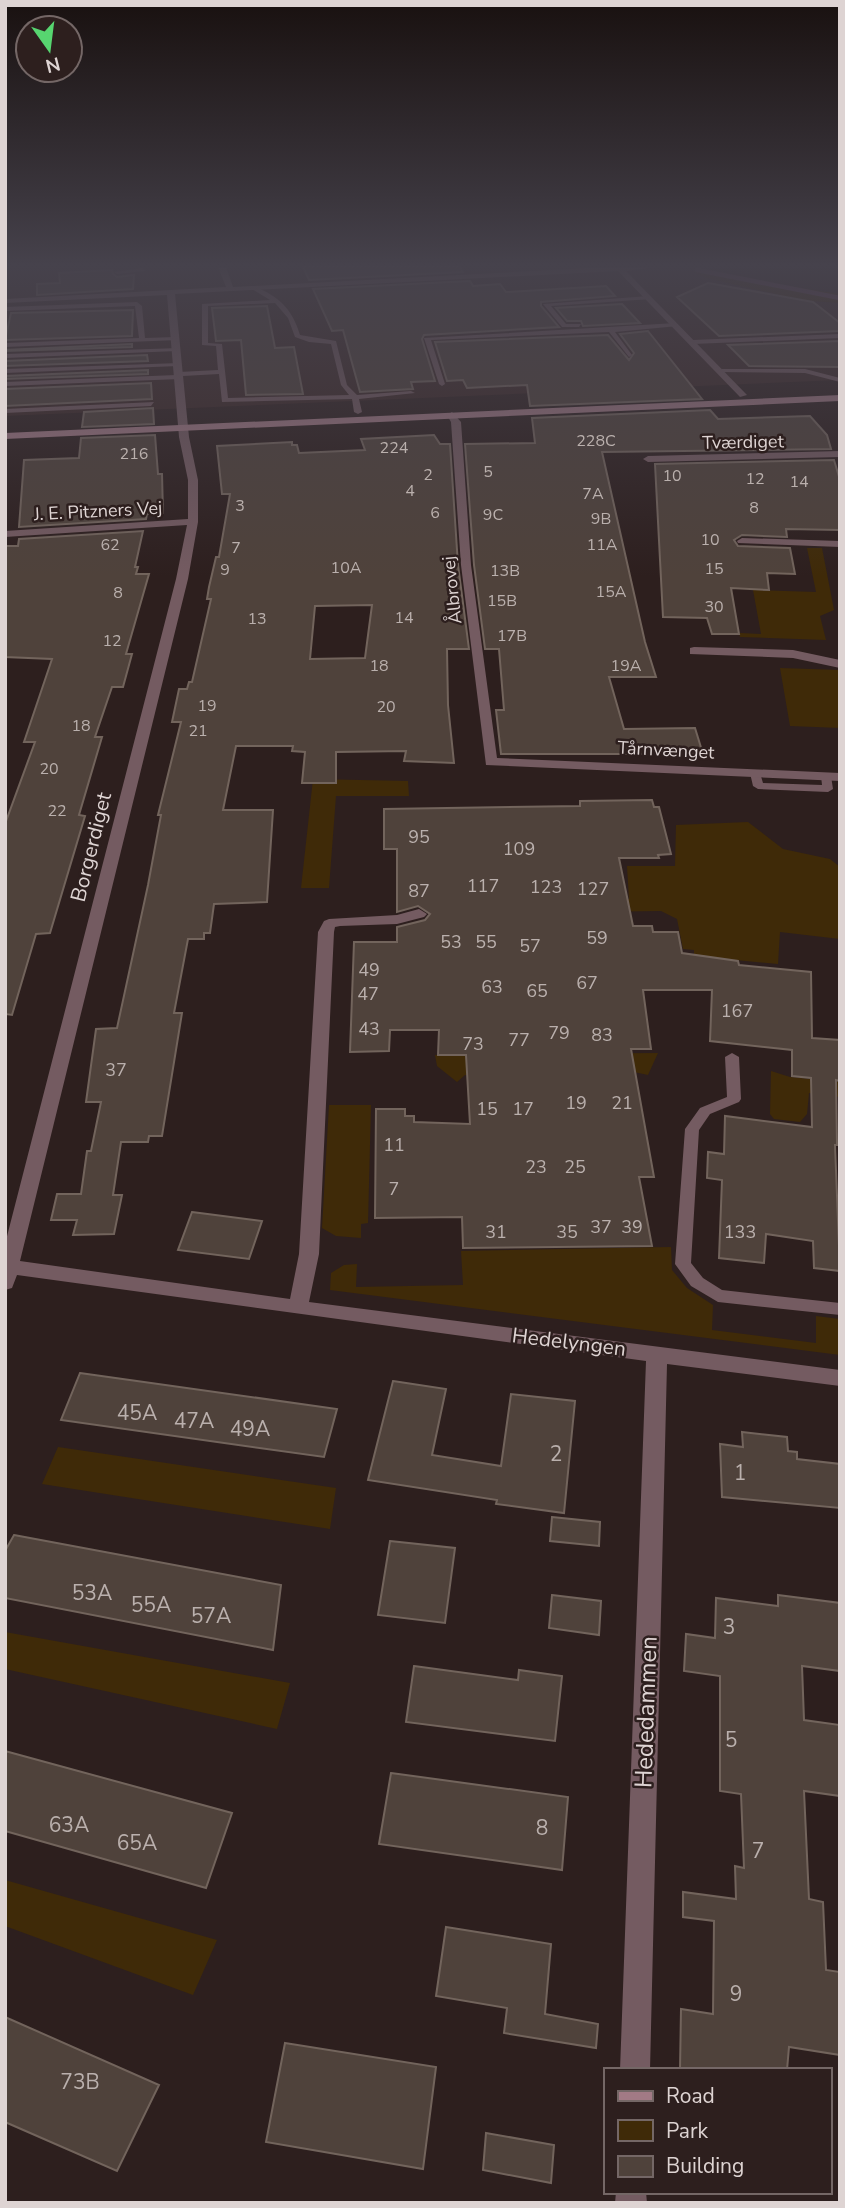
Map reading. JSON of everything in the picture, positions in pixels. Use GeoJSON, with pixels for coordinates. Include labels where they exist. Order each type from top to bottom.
{"type":"FeatureCollection","features":[{"type":"Feature","properties":{"kind":"main road"},"geometry":{"type":"LineString","coordinates":[[5,436],[358,412],[840,390]]}},
{"type":"Feature","properties":{"kind":"main road"},"geometry":{"type":"LineString","coordinates":[[5,427],[452,415],[840,398]]}},
{"type":"Feature","properties":{"kind":"street"},"geometry":{"type":"LineString","coordinates":[[722,371],[743,395]]}},
{"type":"Feature","properties":{"kind":"street","name":"Borgerdiget"},"geometry":{"type":"LineString","coordinates":[[7,1275],[182,579],[192,523],[193,480],[179,372]]}},
{"type":"Feature","properties":{"kind":"street","name":"Ålbrovej"},"geometry":{"type":"LineString","coordinates":[[452,415],[456,422],[466,565],[491,762]]}},
{"type":"Feature","properties":{"kind":"street","name":"Tværdiget"},"geometry":{"type":"LineString","coordinates":[[648,459],[840,454]]}},
{"type":"Feature","properties":{"kind":"street","name":"J. E. Pitzners Vej"},"geometry":{"type":"LineString","coordinates":[[5,534],[192,523]]}},
{"type":"Feature","properties":{"kind":"street"},"geometry":{"type":"LineString","coordinates":[[742,541],[840,544]]}},
{"type":"Feature","properties":{"kind":"street"},"geometry":{"type":"LineString","coordinates":[[694,651],[793,654],[840,664]]}},
{"type":"Feature","properties":{"kind":"street","name":"Tårnvænget"},"geometry":{"type":"LineString","coordinates":[[491,762],[833,777]]}},
{"type":"Feature","properties":{"kind":"street"},"geometry":{"type":"LineString","coordinates":[[298,1308],[309,1254],[326,932],[329,924],[346,920],[402,921],[419,914]]}},
{"type":"Feature","properties":{"kind":"street","name":"Hedelyngen"},"geometry":{"type":"LineString","coordinates":[[7,1275],[298,1308],[840,1378]]}},
{"type":"Feature","properties":{"kind":"street","name":"Hededammen"},"geometry":{"type":"LineString","coordinates":[[635,2068],[657,1354]]}},
{"type":"Feature","properties":{"kind":"lane"},"geometry":{"type":"LineString","coordinates":[[341,370],[344,385],[355,397],[358,412]]}},
{"type":"Feature","properties":{"kind":"lane"},"geometry":{"type":"LineString","coordinates":[[437,370],[442,384]]}},
{"type":"Feature","properties":{"kind":"lane"},"geometry":{"type":"LineString","coordinates":[[722,371],[802,370]]}},
{"type":"Feature","properties":{"kind":"lane"},"geometry":{"type":"LineString","coordinates":[[805,370],[839,380]]}},
{"type":"Feature","properties":{"kind":"lane"},"geometry":{"type":"LineString","coordinates":[[5,371],[222,372],[225,400],[230,401],[411,393]]}},
{"type":"Feature","properties":{"kind":"lane"},"geometry":{"type":"LineString","coordinates":[[5,384],[179,372]]}},
{"type":"Feature","properties":{"kind":"lane"},"geometry":{"type":"LineString","coordinates":[[5,411],[151,404]]}},
{"type":"Feature","properties":{"kind":"lane"},"geometry":{"type":"LineString","coordinates":[[732,1057],[734,1099],[705,1111],[692,1129],[683,1264],[697,1282],[718,1296],[840,1309]]}},
{"type":"Feature","properties":{"kind":"shaded area"},"geometry":{"type":"Polygon","coordinates":[[[5,370],[840,370],[840,380],[5,416],[5,370]]]}},
{"type":"Feature","properties":{"kind":"green space"},"geometry":{"type":"Polygon","coordinates":[[[807,548],[822,548],[834,610],[820,616],[826,640],[740,637],[739,633],[761,634],[753,590],[816,592],[807,548]]]}},
{"type":"Feature","properties":{"kind":"green space"},"geometry":{"type":"Polygon","coordinates":[[[780,668],[840,670],[840,728],[790,726],[780,668]]]}},
{"type":"Feature","properties":{"kind":"green space"},"geometry":{"type":"Polygon","coordinates":[[[313,779],[408,781],[409,796],[336,796],[329,888],[301,888],[313,779]]]}},
{"type":"Feature","properties":{"kind":"green space"},"geometry":{"type":"Polygon","coordinates":[[[748,822],[783,849],[830,859],[840,867],[840,939],[780,932],[778,964],[694,956],[694,950],[683,949],[677,919],[661,911],[502,913],[501,901],[629,899],[627,866],[675,866],[676,825],[748,822]]]}},
{"type":"Feature","properties":{"kind":"green space"},"geometry":{"type":"Polygon","coordinates":[[[658,1053],[648,1075],[606,1066],[543,1075],[465,1075],[457,1082],[437,1066],[435,1055],[658,1053]]]}},
{"type":"Feature","properties":{"kind":"green space"},"geometry":{"type":"Polygon","coordinates":[[[771,1071],[790,1077],[840,1082],[840,1097],[809,1093],[807,1114],[800,1122],[774,1119],[770,1114],[771,1071]]]}},
{"type":"Feature","properties":{"kind":"green space"},"geometry":{"type":"Polygon","coordinates":[[[329,1105],[371,1105],[368,1223],[361,1224],[361,1238],[336,1236],[322,1228],[329,1105]]]}},
{"type":"Feature","properties":{"kind":"green space"},"geometry":{"type":"Polygon","coordinates":[[[671,1247],[672,1270],[687,1288],[713,1305],[712,1330],[816,1343],[816,1316],[840,1319],[840,1355],[330,1290],[331,1273],[344,1265],[357,1264],[356,1287],[463,1285],[461,1251],[671,1247]]]}},
{"type":"Feature","properties":{"kind":"green space"},"geometry":{"type":"Polygon","coordinates":[[[58,1447],[336,1488],[330,1529],[42,1484],[58,1447]]]}},
{"type":"Feature","properties":{"kind":"green space"},"geometry":{"type":"Polygon","coordinates":[[[5,1632],[290,1683],[277,1729],[5,1669],[5,1632]]]}},
{"type":"Feature","properties":{"kind":"green space"},"geometry":{"type":"Polygon","coordinates":[[[5,1880],[217,1940],[193,1995],[5,1926],[5,1880]]]}},
{"type":"Feature","properties":{"kind":"building"},"geometry":{"type":"Polygon","coordinates":[[[148,370],[148,374],[5,379],[5,376],[148,370]]]}},
{"type":"Feature","properties":{"kind":"building"},"geometry":{"type":"Polygon","coordinates":[[[244,370],[298,370],[303,394],[246,395],[244,370]]]}},
{"type":"Feature","properties":{"kind":"building"},"geometry":{"type":"Polygon","coordinates":[[[354,370],[432,370],[435,381],[411,382],[413,389],[360,392],[354,370]]]}},
{"type":"Feature","properties":{"kind":"building"},"geometry":{"type":"Polygon","coordinates":[[[444,370],[679,370],[702,399],[530,406],[527,385],[467,388],[463,380],[447,381],[444,370]]]}},
{"type":"Feature","properties":{"kind":"building"},"geometry":{"type":"Polygon","coordinates":[[[151,383],[152,399],[5,406],[5,389],[151,383]]]}},
{"type":"Feature","properties":{"kind":"building"},"geometry":{"type":"Polygon","coordinates":[[[153,408],[154,424],[82,427],[84,412],[153,408]]]}},
{"type":"Feature","properties":{"kind":"building"},"geometry":{"type":"Polygon","coordinates":[[[710,410],[718,419],[810,416],[827,435],[831,449],[602,452],[645,642],[656,677],[609,677],[624,729],[695,728],[703,754],[501,754],[496,710],[504,710],[499,649],[485,649],[474,565],[465,444],[535,443],[532,418],[710,410]]]}},
{"type":"Feature","properties":{"kind":"building"},"geometry":{"type":"Polygon","coordinates":[[[155,435],[158,474],[162,474],[163,513],[147,514],[146,519],[19,527],[24,460],[79,458],[81,438],[155,435]]]}},
{"type":"Feature","properties":{"kind":"building"},"geometry":{"type":"Polygon","coordinates":[[[434,435],[440,444],[450,444],[458,565],[469,649],[447,649],[448,705],[454,763],[404,761],[406,751],[336,752],[336,783],[302,783],[305,752],[292,751],[293,746],[236,746],[223,810],[273,810],[267,902],[214,904],[210,933],[204,933],[204,939],[188,939],[174,1013],[182,1013],[162,1136],[149,1136],[148,1142],[121,1142],[113,1195],[122,1195],[114,1234],[73,1235],[77,1220],[51,1220],[57,1194],[81,1194],[87,1151],[91,1151],[101,1102],[86,1102],[96,1029],[117,1028],[148,885],[161,815],[158,815],[181,722],[172,722],[179,689],[187,689],[189,682],[192,682],[211,599],[207,599],[209,587],[216,557],[219,557],[230,494],[222,494],[217,446],[292,442],[292,445],[297,445],[299,453],[365,450],[361,439],[434,435]],[[372,605],[315,606],[310,659],[365,658],[372,605]]]}},
{"type":"Feature","properties":{"kind":"building"},"geometry":{"type":"Polygon","coordinates":[[[834,460],[840,480],[840,530],[786,529],[787,537],[742,535],[734,540],[738,546],[790,548],[795,574],[767,573],[769,590],[731,588],[739,634],[712,634],[707,618],[663,617],[655,464],[834,460]]]}},
{"type":"Feature","properties":{"kind":"building"},"geometry":{"type":"Polygon","coordinates":[[[143,531],[135,567],[138,567],[136,574],[149,574],[126,654],[132,654],[123,687],[112,687],[95,737],[102,737],[79,815],[85,816],[50,933],[36,934],[12,1015],[5,1014],[5,824],[35,742],[24,742],[52,659],[5,657],[5,546],[18,546],[19,539],[143,531]]]}},
{"type":"Feature","properties":{"kind":"building"},"geometry":{"type":"Polygon","coordinates":[[[652,800],[654,807],[659,807],[671,854],[658,855],[659,858],[619,858],[633,926],[652,926],[653,932],[678,932],[682,953],[738,961],[739,965],[811,972],[812,1038],[840,1040],[835,1145],[840,1271],[814,1268],[813,1241],[766,1234],[764,1263],[719,1258],[722,1180],[707,1178],[708,1152],[724,1154],[725,1116],[812,1127],[811,1078],[792,1076],[792,1050],[710,1041],[712,990],[643,990],[651,1049],[631,1049],[654,1177],[639,1177],[652,1246],[463,1248],[462,1217],[375,1218],[376,1109],[405,1109],[405,1116],[414,1116],[414,1122],[470,1124],[466,1055],[438,1055],[439,1030],[390,1030],[389,1051],[350,1052],[354,942],[397,942],[397,927],[425,920],[430,914],[418,906],[397,912],[397,849],[384,849],[384,809],[580,806],[580,801],[652,800]]]}},
{"type":"Feature","properties":{"kind":"building"},"geometry":{"type":"Polygon","coordinates":[[[192,1212],[262,1221],[249,1259],[178,1250],[192,1212]]]}},
{"type":"Feature","properties":{"kind":"building"},"geometry":{"type":"Polygon","coordinates":[[[80,1373],[337,1409],[324,1457],[61,1420],[80,1373]]]}},
{"type":"Feature","properties":{"kind":"building"},"geometry":{"type":"Polygon","coordinates":[[[393,1381],[446,1389],[432,1455],[501,1466],[511,1394],[575,1401],[564,1513],[496,1504],[497,1500],[368,1480],[393,1381]]]}},
{"type":"Feature","properties":{"kind":"building"},"geometry":{"type":"Polygon","coordinates":[[[742,1432],[787,1437],[788,1451],[797,1452],[797,1459],[840,1464],[840,1508],[722,1497],[720,1444],[743,1447],[742,1432]]]}},
{"type":"Feature","properties":{"kind":"building"},"geometry":{"type":"Polygon","coordinates":[[[552,1517],[600,1522],[599,1546],[550,1541],[552,1517]]]}},
{"type":"Feature","properties":{"kind":"building"},"geometry":{"type":"Polygon","coordinates":[[[14,1535],[281,1585],[273,1650],[5,1598],[5,1551],[14,1535]]]}},
{"type":"Feature","properties":{"kind":"building"},"geometry":{"type":"Polygon","coordinates":[[[390,1541],[455,1548],[445,1623],[378,1615],[390,1541]]]}},
{"type":"Feature","properties":{"kind":"building"},"geometry":{"type":"Polygon","coordinates":[[[552,1595],[601,1601],[599,1635],[549,1628],[552,1595]]]}},
{"type":"Feature","properties":{"kind":"building"},"geometry":{"type":"Polygon","coordinates":[[[778,1595],[840,1603],[840,1671],[802,1666],[804,1720],[840,1725],[840,1796],[804,1791],[809,1899],[823,1902],[826,1970],[840,1972],[840,2055],[789,2047],[787,2068],[680,2068],[681,2009],[713,2014],[714,1921],[683,1917],[683,1892],[736,1899],[735,1866],[744,1868],[741,1794],[720,1791],[720,1676],[684,1671],[686,1634],[715,1638],[716,1598],[778,1606],[778,1595]]]}},
{"type":"Feature","properties":{"kind":"building"},"geometry":{"type":"Polygon","coordinates":[[[414,1666],[518,1680],[519,1670],[562,1676],[555,1741],[406,1722],[414,1666]]]}},
{"type":"Feature","properties":{"kind":"building"},"geometry":{"type":"Polygon","coordinates":[[[5,1751],[232,1813],[206,1888],[5,1831],[5,1751]]]}},
{"type":"Feature","properties":{"kind":"building"},"geometry":{"type":"Polygon","coordinates":[[[391,1773],[568,1797],[562,1870],[379,1844],[391,1773]]]}},
{"type":"Feature","properties":{"kind":"building"},"geometry":{"type":"Polygon","coordinates":[[[446,1927],[551,1944],[545,2014],[598,2024],[596,2048],[504,2033],[507,2008],[436,1996],[446,1927]]]}},
{"type":"Feature","properties":{"kind":"building"},"geometry":{"type":"Polygon","coordinates":[[[5,2017],[159,2085],[117,2171],[5,2122],[5,2017]]]}},
{"type":"Feature","properties":{"kind":"building"},"geometry":{"type":"Polygon","coordinates":[[[285,2043],[436,2067],[423,2169],[266,2142],[285,2043]]]}},
{"type":"Feature","properties":{"kind":"building"},"geometry":{"type":"Polygon","coordinates":[[[486,2133],[554,2145],[551,2183],[483,2170],[486,2133]]]}}]}
